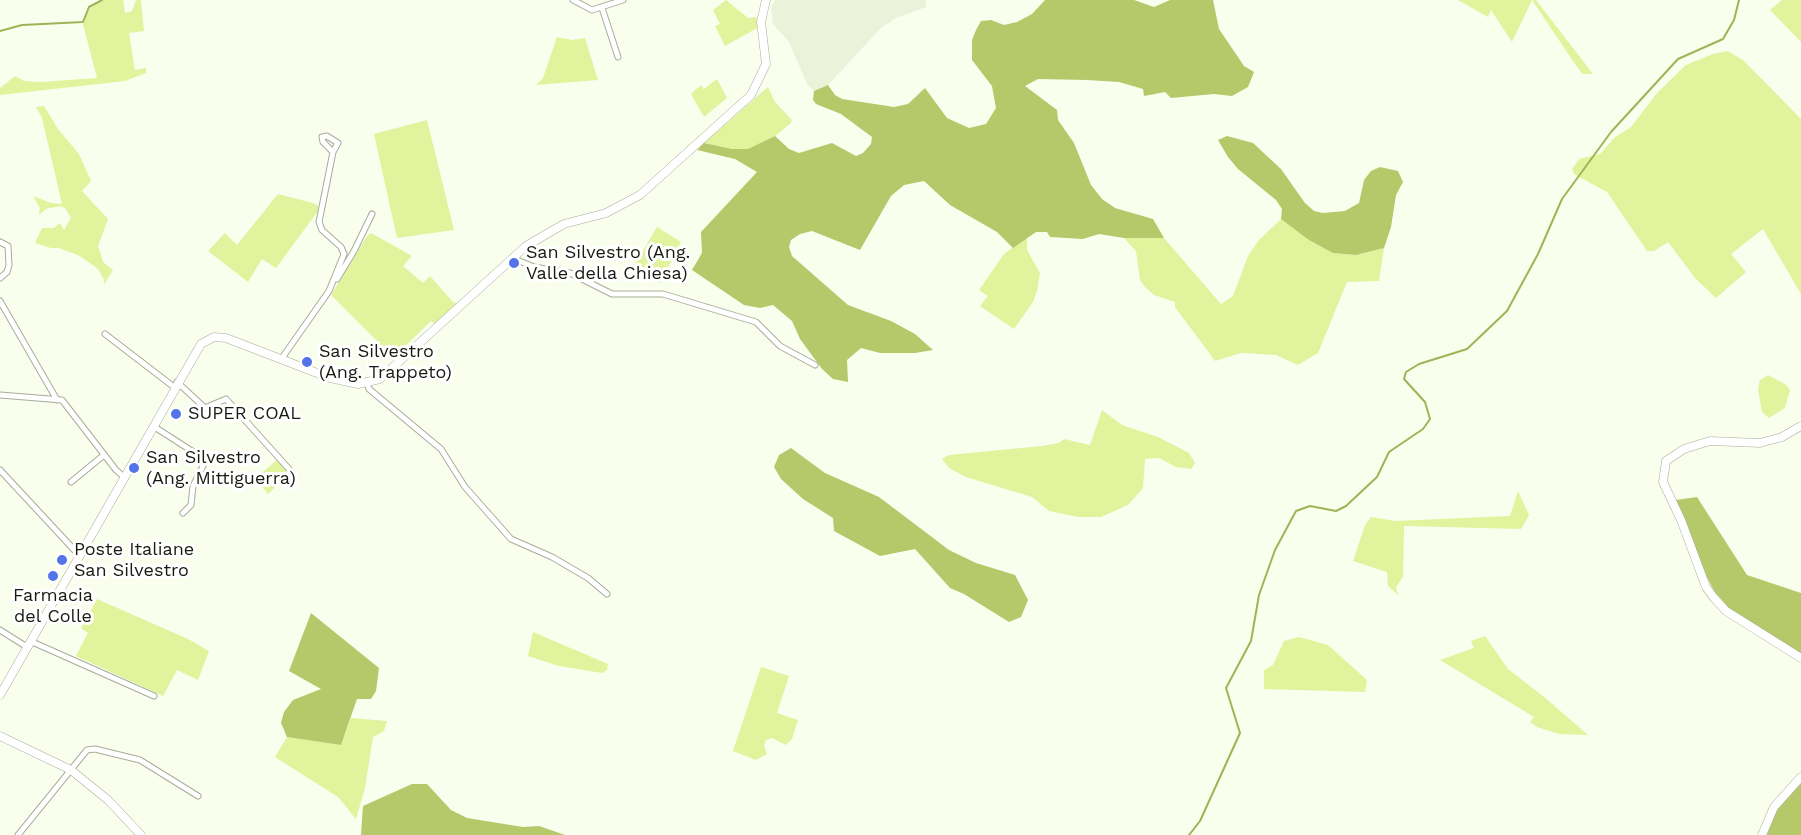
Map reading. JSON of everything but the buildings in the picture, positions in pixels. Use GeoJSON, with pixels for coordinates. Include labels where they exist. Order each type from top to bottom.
{"type":"FeatureCollection","features":[{"type":"Feature","properties":{"kind":"street"},"geometry":{"type":"LineString","coordinates":[[573,0],[592,10],[623,0]]}},
{"type":"Feature","properties":{"kind":"street"},"geometry":{"type":"LineString","coordinates":[[0,695],[198,347],[214,338],[232,339],[330,378],[367,383],[391,370],[512,258],[544,233],[564,224],[606,213],[640,195],[751,95],[766,64],[761,21],[766,0]]}},
{"type":"Feature","properties":{"kind":"street"},"geometry":{"type":"LineString","coordinates":[[602,8],[618,57]]}},
{"type":"Feature","properties":{"kind":"street"},"geometry":{"type":"LineString","coordinates":[[329,291],[344,254],[341,247],[322,230],[319,222],[333,153]]}},
{"type":"Feature","properties":{"kind":"street"},"geometry":{"type":"LineString","coordinates":[[282,358],[354,251],[372,214]]}},
{"type":"Feature","properties":{"kind":"street"},"geometry":{"type":"LineString","coordinates":[[0,242],[8,246],[9,265],[7,272],[0,278]]}},
{"type":"Feature","properties":{"kind":"street"},"geometry":{"type":"LineString","coordinates":[[512,258],[534,267],[570,273],[612,294],[663,294],[756,322],[780,346],[815,366]]}},
{"type":"Feature","properties":{"kind":"street"},"geometry":{"type":"LineString","coordinates":[[0,301],[57,400]]}},
{"type":"Feature","properties":{"kind":"street"},"geometry":{"type":"LineString","coordinates":[[105,334],[205,408],[226,399],[289,469]]}},
{"type":"Feature","properties":{"kind":"street"},"geometry":{"type":"LineString","coordinates":[[367,383],[369,389],[441,449],[465,487],[511,539],[561,562],[588,578],[607,594]]}},
{"type":"Feature","properties":{"kind":"street"},"geometry":{"type":"LineString","coordinates":[[0,395],[62,400],[104,455],[125,478]]}},
{"type":"Feature","properties":{"kind":"street"},"geometry":{"type":"LineString","coordinates":[[153,426],[206,460],[193,486],[191,505],[183,513]]}},
{"type":"Feature","properties":{"kind":"street"},"geometry":{"type":"LineString","coordinates":[[1801,426],[1782,437],[1760,443],[1710,441],[1684,449],[1666,461],[1663,482],[1681,520],[1706,587],[1714,598],[1726,611],[1801,658]]}},
{"type":"Feature","properties":{"kind":"street"},"geometry":{"type":"LineString","coordinates":[[71,482],[104,455]]}},
{"type":"Feature","properties":{"kind":"street"},"geometry":{"type":"LineString","coordinates":[[0,470],[79,555]]}},
{"type":"Feature","properties":{"kind":"street"},"geometry":{"type":"LineString","coordinates":[[0,630],[154,696]]}},
{"type":"Feature","properties":{"kind":"street"},"geometry":{"type":"LineString","coordinates":[[0,736],[72,770],[108,800],[141,835]]}},
{"type":"Feature","properties":{"kind":"street"},"geometry":{"type":"LineString","coordinates":[[18,835],[87,750],[95,749],[140,760],[198,796]]}},
{"type":"Feature","properties":{"kind":"street"},"geometry":{"type":"LineString","coordinates":[[1762,835],[1774,807],[1801,777]]}},
{"type":"Feature","properties":{"kind":"shaded area"},"geometry":{"type":"Polygon","coordinates":[[[775,0],[926,0],[926,7],[896,18],[881,28],[828,85],[814,91],[807,84],[789,42],[773,24],[771,7],[775,0]]]}},
{"type":"Feature","properties":{"kind":"green space"},"geometry":{"type":"Polygon","coordinates":[[[103,0],[123,0],[125,13],[132,11],[136,0],[141,0],[144,31],[129,33],[135,70],[146,68],[146,73],[125,81],[0,95],[0,88],[15,76],[24,81],[40,82],[97,78],[83,24],[89,9],[103,0]]]}},
{"type":"Feature","properties":{"kind":"green space"},"geometry":{"type":"Polygon","coordinates":[[[726,0],[748,18],[756,17],[759,27],[725,46],[715,26],[720,24],[713,10],[726,0]]]}},
{"type":"Feature","properties":{"kind":"green space"},"geometry":{"type":"Polygon","coordinates":[[[1045,0],[1134,0],[1154,7],[1170,0],[1213,0],[1219,29],[1244,66],[1254,72],[1248,87],[1232,96],[1214,94],[1171,98],[1165,92],[1144,96],[1143,89],[1119,82],[1087,80],[1038,79],[1025,86],[1057,110],[1058,120],[1074,143],[1091,185],[1102,199],[1115,208],[1153,219],[1164,238],[1124,238],[1099,234],[1083,239],[1050,237],[1047,232],[1036,232],[1013,248],[997,232],[950,205],[924,181],[904,185],[891,196],[860,250],[812,231],[800,234],[791,240],[789,247],[792,256],[848,305],[891,321],[915,334],[933,350],[915,353],[880,353],[861,348],[847,360],[848,382],[833,379],[822,369],[800,339],[792,321],[773,305],[760,308],[744,305],[692,270],[702,253],[701,232],[757,172],[735,159],[697,150],[704,143],[732,149],[748,149],[775,136],[789,149],[799,153],[832,143],[856,156],[863,153],[871,144],[872,137],[841,114],[816,104],[813,100],[814,91],[828,85],[835,95],[842,99],[894,107],[908,104],[925,88],[947,118],[969,128],[986,124],[996,108],[992,86],[972,60],[972,40],[976,30],[981,21],[991,20],[1004,25],[1017,22],[1032,14],[1045,0]]]}},
{"type":"Feature","properties":{"kind":"green space"},"geometry":{"type":"Polygon","coordinates":[[[1458,0],[1532,0],[1512,42],[1491,10],[1488,17],[1458,0]]]}},
{"type":"Feature","properties":{"kind":"green space"},"geometry":{"type":"Polygon","coordinates":[[[1532,0],[1536,0],[1593,74],[1583,74],[1577,67],[1532,0]]]}},
{"type":"Feature","properties":{"kind":"green space"},"geometry":{"type":"Polygon","coordinates":[[[1782,0],[1801,0],[1801,42],[1770,10],[1782,0]]]}},
{"type":"Feature","properties":{"kind":"green space"},"geometry":{"type":"Polygon","coordinates":[[[557,37],[572,40],[585,38],[598,80],[536,85],[543,78],[557,37]]]}},
{"type":"Feature","properties":{"kind":"green space"},"geometry":{"type":"Polygon","coordinates":[[[1728,51],[1744,61],[1801,119],[1801,294],[1763,229],[1731,254],[1746,272],[1716,298],[1695,278],[1668,242],[1654,251],[1647,251],[1607,192],[1574,174],[1572,169],[1579,159],[1600,154],[1614,138],[1631,127],[1657,93],[1686,65],[1713,54],[1728,51]]]}},
{"type":"Feature","properties":{"kind":"green space"},"geometry":{"type":"Polygon","coordinates":[[[717,79],[727,98],[704,117],[691,94],[701,85],[704,89],[717,79]]]}},
{"type":"Feature","properties":{"kind":"green space"},"geometry":{"type":"Polygon","coordinates":[[[768,87],[775,102],[792,120],[791,123],[775,136],[749,149],[732,149],[704,143],[768,87]]]}},
{"type":"Feature","properties":{"kind":"green space"},"geometry":{"type":"Polygon","coordinates":[[[44,106],[58,129],[79,154],[91,181],[82,191],[108,219],[98,246],[103,262],[113,270],[104,285],[98,269],[80,256],[59,248],[35,243],[42,228],[54,228],[60,223],[64,230],[71,218],[65,208],[60,206],[46,209],[39,215],[40,208],[33,196],[51,203],[62,204],[42,118],[36,107],[44,106]]]}},
{"type":"Feature","properties":{"kind":"green space"},"geometry":{"type":"Polygon","coordinates":[[[427,120],[454,230],[397,238],[374,134],[427,120]]]}},
{"type":"Feature","properties":{"kind":"green space"},"geometry":{"type":"Polygon","coordinates":[[[1227,136],[1253,143],[1281,169],[1305,203],[1314,211],[1323,213],[1345,211],[1359,203],[1364,180],[1371,171],[1380,167],[1398,171],[1403,182],[1396,195],[1391,227],[1384,248],[1356,255],[1333,253],[1309,240],[1281,219],[1282,209],[1276,200],[1238,169],[1228,157],[1218,140],[1227,136]]]}},
{"type":"Feature","properties":{"kind":"green space"},"geometry":{"type":"Polygon","coordinates":[[[278,194],[313,203],[318,206],[318,211],[276,268],[262,259],[248,282],[208,251],[225,233],[237,245],[278,194]]]}},
{"type":"Feature","properties":{"kind":"green space"},"geometry":{"type":"Polygon","coordinates":[[[1281,219],[1333,253],[1356,255],[1384,248],[1379,281],[1347,282],[1318,353],[1298,365],[1276,355],[1241,353],[1215,361],[1175,307],[1175,302],[1154,295],[1145,287],[1140,280],[1136,251],[1124,238],[1164,238],[1221,304],[1233,296],[1248,256],[1258,241],[1281,219]]]}},
{"type":"Feature","properties":{"kind":"green space"},"geometry":{"type":"Polygon","coordinates":[[[657,227],[681,242],[660,283],[631,271],[657,227]]]}},
{"type":"Feature","properties":{"kind":"green space"},"geometry":{"type":"Polygon","coordinates":[[[371,233],[412,256],[403,266],[423,283],[430,276],[453,302],[460,304],[436,325],[431,321],[396,355],[390,354],[331,295],[371,233]]]}},
{"type":"Feature","properties":{"kind":"green space"},"geometry":{"type":"Polygon","coordinates":[[[1027,237],[1027,250],[1040,273],[1033,302],[1014,329],[980,306],[988,296],[979,290],[1004,254],[1027,237]]]}},
{"type":"Feature","properties":{"kind":"green space"},"geometry":{"type":"Polygon","coordinates":[[[1768,375],[1785,384],[1790,390],[1785,408],[1769,418],[1762,412],[1758,389],[1760,380],[1768,375]]]}},
{"type":"Feature","properties":{"kind":"green space"},"geometry":{"type":"Polygon","coordinates":[[[1102,410],[1122,425],[1158,437],[1189,453],[1195,463],[1191,469],[1176,467],[1159,458],[1145,459],[1143,488],[1128,505],[1101,517],[1078,517],[1049,511],[1032,497],[966,477],[949,468],[942,459],[949,455],[1042,446],[1059,443],[1064,439],[1090,445],[1102,410]]]}},
{"type":"Feature","properties":{"kind":"green space"},"geometry":{"type":"Polygon","coordinates":[[[791,448],[825,473],[879,497],[949,550],[976,563],[1015,575],[1028,600],[1021,617],[1009,622],[950,588],[915,549],[880,556],[834,531],[833,518],[803,499],[781,479],[774,467],[779,455],[791,448]]]}},
{"type":"Feature","properties":{"kind":"green space"},"geometry":{"type":"Polygon","coordinates":[[[278,459],[290,473],[268,494],[256,478],[278,459]]]}},
{"type":"Feature","properties":{"kind":"green space"},"geometry":{"type":"Polygon","coordinates":[[[1518,491],[1529,515],[1521,529],[1404,526],[1403,577],[1396,587],[1398,595],[1388,586],[1387,572],[1353,561],[1365,525],[1371,517],[1395,521],[1510,516],[1518,491]]]}},
{"type":"Feature","properties":{"kind":"green space"},"geometry":{"type":"Polygon","coordinates":[[[1697,497],[1747,575],[1801,593],[1801,653],[1774,640],[1734,614],[1715,592],[1702,569],[1676,500],[1697,497]]]}},
{"type":"Feature","properties":{"kind":"green space"},"geometry":{"type":"Polygon","coordinates":[[[97,599],[188,639],[209,651],[198,680],[177,670],[163,696],[76,656],[88,633],[81,628],[97,599]]]}},
{"type":"Feature","properties":{"kind":"green space"},"geometry":{"type":"Polygon","coordinates":[[[311,613],[379,668],[376,691],[371,699],[357,699],[341,745],[287,737],[281,723],[284,712],[293,700],[321,689],[289,671],[311,613]]]}},
{"type":"Feature","properties":{"kind":"green space"},"geometry":{"type":"Polygon","coordinates":[[[533,632],[608,664],[607,670],[602,673],[559,666],[528,656],[533,632]]]}},
{"type":"Feature","properties":{"kind":"green space"},"geometry":{"type":"Polygon","coordinates":[[[1485,636],[1508,669],[1588,735],[1559,734],[1537,727],[1530,722],[1534,717],[1440,660],[1474,648],[1471,641],[1485,636]]]}},
{"type":"Feature","properties":{"kind":"green space"},"geometry":{"type":"Polygon","coordinates":[[[1299,637],[1328,645],[1367,680],[1365,692],[1264,689],[1264,670],[1273,665],[1284,641],[1299,637]]]}},
{"type":"Feature","properties":{"kind":"green space"},"geometry":{"type":"Polygon","coordinates":[[[761,667],[789,676],[777,713],[798,720],[792,739],[786,745],[772,738],[766,740],[764,746],[767,754],[756,760],[733,751],[761,667]]]}},
{"type":"Feature","properties":{"kind":"green space"},"geometry":{"type":"Polygon","coordinates":[[[351,718],[387,721],[384,731],[373,737],[365,788],[356,819],[338,797],[275,757],[287,737],[341,745],[351,718]]]}},
{"type":"Feature","properties":{"kind":"green space"},"geometry":{"type":"Polygon","coordinates":[[[1801,782],[1801,835],[1764,835],[1780,803],[1801,782]]]}},
{"type":"Feature","properties":{"kind":"green space"},"geometry":{"type":"Polygon","coordinates":[[[412,784],[427,784],[451,810],[467,818],[523,827],[539,826],[565,835],[361,835],[363,806],[412,784]]]}},
{"type":"Feature","properties":{"kind":"waterway"},"geometry":{"type":"LineString","coordinates":[[0,31],[22,25],[83,22],[89,7],[102,0]]}},
{"type":"Feature","properties":{"kind":"waterway"},"geometry":{"type":"LineString","coordinates":[[1189,835],[1200,821],[1240,733],[1226,688],[1251,641],[1259,595],[1275,550],[1296,511],[1310,506],[1336,511],[1346,506],[1377,477],[1389,452],[1423,429],[1430,419],[1425,402],[1404,379],[1406,372],[1419,364],[1467,349],[1507,311],[1538,254],[1562,199],[1611,132],[1678,59],[1723,39],[1734,20],[1739,0]]}},
{"type":"Feature","properties":{"kind":"place","name":"San Silvestro (Ang. Valle della Chiesa)"},"geometry":{"type":"Point","coordinates":[514,263]}},
{"type":"Feature","properties":{"kind":"place","name":"San Silvestro (Ang. Trappeto)"},"geometry":{"type":"Point","coordinates":[307,362]}},
{"type":"Feature","properties":{"kind":"place","name":"SUPER COAL"},"geometry":{"type":"Point","coordinates":[176,414]}},
{"type":"Feature","properties":{"kind":"place","name":"San Silvestro (Ang. Mittiguerra)"},"geometry":{"type":"Point","coordinates":[134,468]}},
{"type":"Feature","properties":{"kind":"place","name":"Poste Italiane San Silvestro"},"geometry":{"type":"Point","coordinates":[62,560]}},
{"type":"Feature","properties":{"kind":"place","name":"Farmacia del Colle"},"geometry":{"type":"Point","coordinates":[53,576]}}]}
